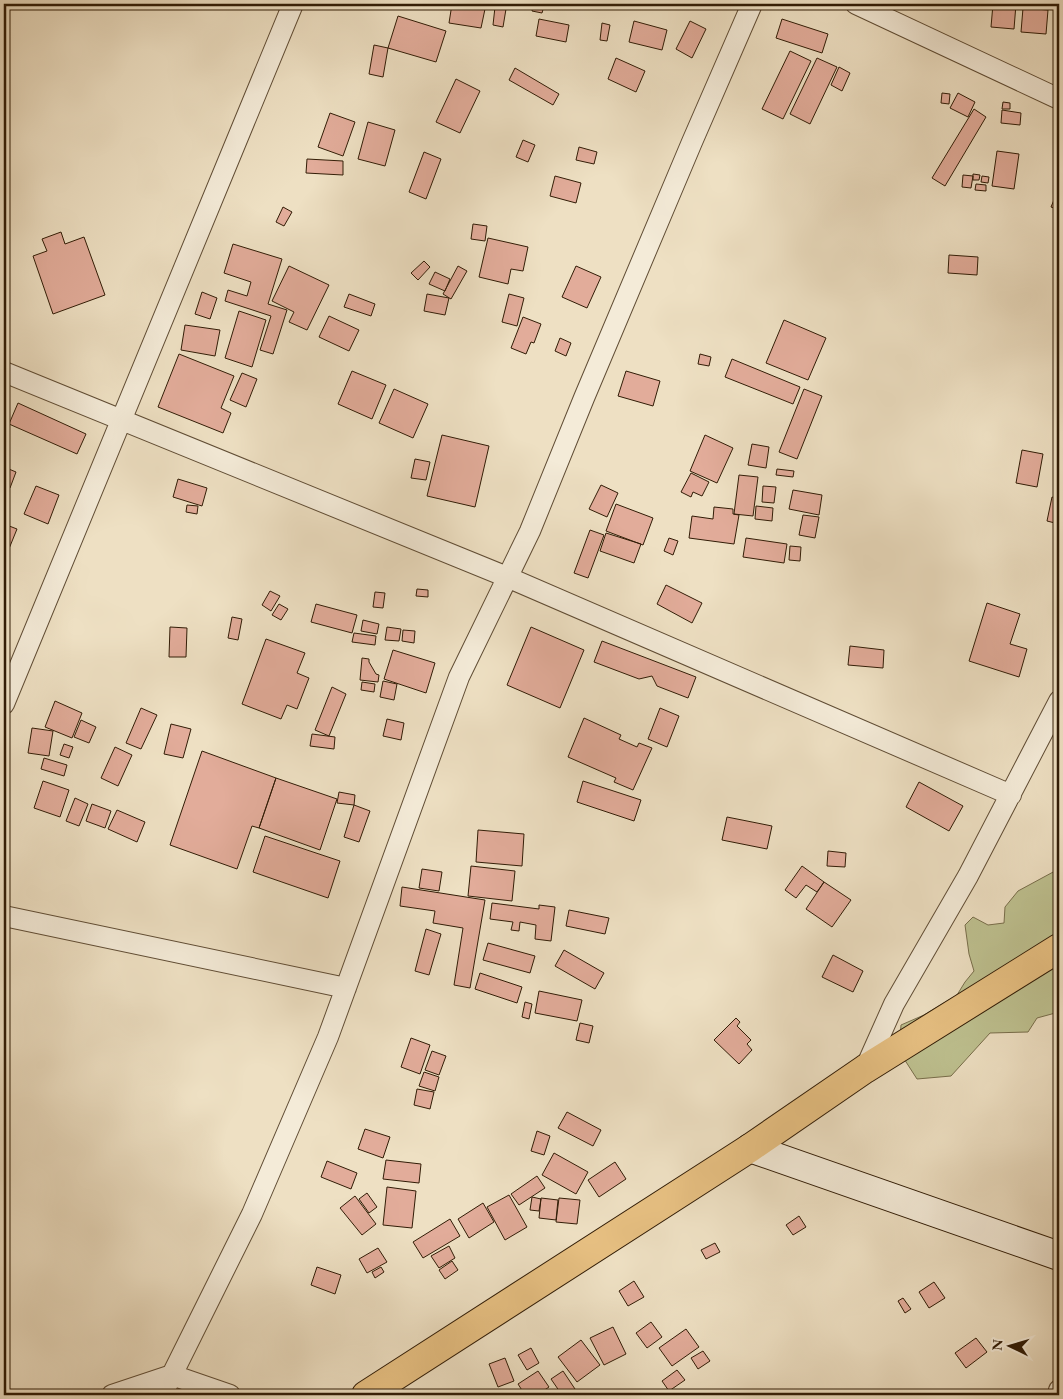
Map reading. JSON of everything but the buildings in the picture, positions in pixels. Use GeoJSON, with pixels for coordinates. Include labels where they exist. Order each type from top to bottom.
{"type":"FeatureCollection","features":[{"type":"Feature","properties":{"kind":"highway"},"geometry":{"type":"LineString","coordinates":[[366,1395],[750,1148],[865,1069],[1059,948]]}},
{"type":"Feature","properties":{"kind":"street"},"geometry":{"type":"LineString","coordinates":[[4,704],[293,4]]}},
{"type":"Feature","properties":{"kind":"street"},"geometry":{"type":"LineString","coordinates":[[162,1395],[252,1214],[328,1037],[458,677],[530,530],[692,142],[752,4]]}},
{"type":"Feature","properties":{"kind":"street"},"geometry":{"type":"LineString","coordinates":[[856,4],[1059,99]]}},
{"type":"Feature","properties":{"kind":"street"},"geometry":{"type":"LineString","coordinates":[[4,372],[507,577],[1011,795]]}},
{"type":"Feature","properties":{"kind":"street"},"geometry":{"type":"LineString","coordinates":[[865,1069],[894,1004],[968,876],[1059,701]]}},
{"type":"Feature","properties":{"kind":"street"},"geometry":{"type":"LineString","coordinates":[[4,916],[346,988]]}},
{"type":"Feature","properties":{"kind":"street"},"geometry":{"type":"LineString","coordinates":[[750,1148],[1059,1256]]}},
{"type":"Feature","properties":{"kind":"street"},"geometry":{"type":"LineString","coordinates":[[112,1395],[172,1374],[230,1395]]}},
{"type":"Feature","properties":{"kind":"street"},"geometry":{"type":"LineString","coordinates":[[1058,1395],[1059,1390]]}},
{"type":"Feature","properties":{"kind":"green space"},"geometry":{"type":"Polygon","coordinates":[[[1059,870],[1059,1012],[1037,1018],[1028,1032],[990,1033],[951,1076],[917,1079],[899,1051],[901,1025],[924,1015],[957,995],[974,971],[969,954],[965,925],[973,917],[988,925],[1004,923],[1005,907],[1018,891],[1059,870]]]}}]}
